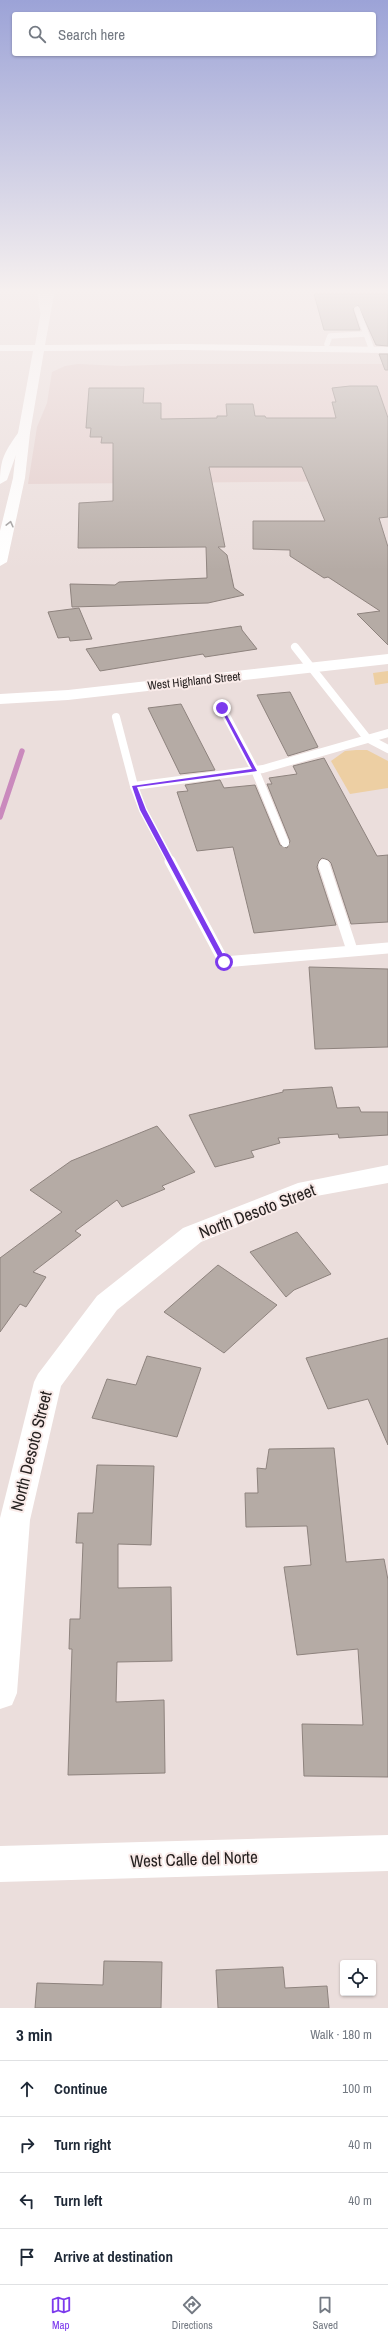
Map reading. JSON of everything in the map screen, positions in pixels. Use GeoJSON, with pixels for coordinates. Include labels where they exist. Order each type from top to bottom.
{"type":"FeatureCollection","features":[{"type":"Feature","properties":{"kind":"main road"},"geometry":{"type":"LineString","coordinates":[[0,562],[19,478],[24,433],[36,383]]}},
{"type":"Feature","properties":{"kind":"main road"},"geometry":{"type":"LineString","coordinates":[[0,480],[10,455],[24,433]]}},
{"type":"Feature","properties":{"kind":"main road","name":"West Highland Street"},"geometry":{"type":"LineString","coordinates":[[0,699],[68,695],[388,659]]}},
{"type":"Feature","properties":{"kind":"main road","name":"North Desoto Street"},"geometry":{"type":"LineString","coordinates":[[0,1693],[15,1520],[48,1382],[107,1303],[192,1236],[307,1189],[388,1174]]}},
{"type":"Feature","properties":{"kind":"main road","name":"West Calle del Norte"},"geometry":{"type":"LineString","coordinates":[[0,1864],[388,1853]]}},
{"type":"Feature","properties":{"kind":"lane"},"geometry":{"type":"LineString","coordinates":[[295,647],[310,668],[367,738],[388,749]]}},
{"type":"Feature","properties":{"kind":"lane"},"geometry":{"type":"LineString","coordinates":[[222,708],[255,770],[285,843]]}},
{"type":"Feature","properties":{"kind":"lane"},"geometry":{"type":"LineString","coordinates":[[116,717],[134,786],[143,810],[224,962],[388,948]]}},
{"type":"Feature","properties":{"kind":"lane"},"geometry":{"type":"LineString","coordinates":[[134,786],[255,770],[388,733]]}},
{"type":"Feature","properties":{"kind":"lane"},"geometry":{"type":"LineString","coordinates":[[324,866],[352,950]]}},
{"type":"Feature","properties":{"kind":"shaded area"},"geometry":{"type":"Polygon","coordinates":[[[50,383],[388,383],[388,481],[28,484],[37,427],[47,403],[50,383]]]}},
{"type":"Feature","properties":{"kind":"shaded area"},"geometry":{"type":"Polygon","coordinates":[[[388,671],[388,683],[375,685],[373,673],[388,671]]]}},
{"type":"Feature","properties":{"kind":"shaded area"},"geometry":{"type":"Polygon","coordinates":[[[367,750],[388,761],[388,788],[350,794],[331,761],[345,751],[367,750]]]}},
{"type":"Feature","properties":{"kind":"building"},"geometry":{"type":"Polygon","coordinates":[[[377,386],[388,418],[388,517],[379,518],[388,547],[388,645],[357,614],[380,611],[328,577],[324,578],[290,556],[290,550],[253,549],[253,521],[325,521],[302,467],[209,467],[225,547],[218,547],[227,555],[234,588],[244,595],[208,603],[72,607],[70,584],[115,585],[119,582],[207,578],[206,547],[78,548],[79,503],[113,501],[113,443],[101,443],[102,437],[90,437],[91,428],[86,428],[89,388],[144,388],[143,403],[161,403],[161,419],[217,418],[217,416],[227,416],[226,404],[253,404],[255,416],[265,416],[266,418],[336,418],[332,402],[336,402],[332,388],[377,386]]]}},
{"type":"Feature","properties":{"kind":"building"},"geometry":{"type":"Polygon","coordinates":[[[79,608],[92,639],[70,641],[69,637],[58,638],[48,612],[79,608]]]}},
{"type":"Feature","properties":{"kind":"building"},"geometry":{"type":"Polygon","coordinates":[[[241,626],[242,630],[257,649],[205,657],[203,654],[100,671],[86,649],[241,626]]]}},
{"type":"Feature","properties":{"kind":"building"},"geometry":{"type":"Polygon","coordinates":[[[290,692],[318,747],[288,756],[257,695],[290,692]]]}},
{"type":"Feature","properties":{"kind":"building"},"geometry":{"type":"Polygon","coordinates":[[[181,704],[215,770],[180,774],[148,708],[181,704]]]}},
{"type":"Feature","properties":{"kind":"building"},"geometry":{"type":"Polygon","coordinates":[[[324,758],[377,856],[388,855],[388,922],[351,924],[331,863],[322,858],[317,867],[336,925],[254,933],[233,847],[197,851],[177,792],[188,791],[185,785],[220,780],[224,788],[255,785],[280,845],[287,848],[290,841],[267,784],[272,784],[269,778],[297,774],[293,766],[324,758]]]}},
{"type":"Feature","properties":{"kind":"building"},"geometry":{"type":"Polygon","coordinates":[[[309,967],[388,969],[388,1047],[315,1049],[309,967]]]}},
{"type":"Feature","properties":{"kind":"building"},"geometry":{"type":"Polygon","coordinates":[[[332,1087],[337,1108],[359,1107],[361,1112],[388,1112],[388,1135],[339,1138],[338,1134],[278,1138],[280,1143],[251,1151],[254,1157],[215,1167],[189,1115],[283,1092],[283,1090],[332,1087]]]}},
{"type":"Feature","properties":{"kind":"building"},"geometry":{"type":"Polygon","coordinates":[[[157,1126],[195,1172],[162,1186],[165,1189],[122,1207],[117,1200],[75,1231],[81,1235],[33,1272],[46,1277],[26,1307],[20,1304],[0,1332],[0,1258],[62,1212],[30,1190],[71,1161],[157,1126]]]}},
{"type":"Feature","properties":{"kind":"building"},"geometry":{"type":"Polygon","coordinates":[[[297,1232],[331,1274],[294,1290],[286,1297],[250,1252],[297,1232]]]}},
{"type":"Feature","properties":{"kind":"building"},"geometry":{"type":"Polygon","coordinates":[[[218,1265],[277,1305],[224,1353],[164,1312],[218,1265]]]}},
{"type":"Feature","properties":{"kind":"building"},"geometry":{"type":"Polygon","coordinates":[[[388,1338],[388,1445],[368,1399],[328,1409],[306,1358],[388,1338]]]}},
{"type":"Feature","properties":{"kind":"building"},"geometry":{"type":"Polygon","coordinates":[[[147,1356],[201,1368],[177,1437],[92,1418],[107,1379],[136,1385],[147,1356]]]}},
{"type":"Feature","properties":{"kind":"building"},"geometry":{"type":"Polygon","coordinates":[[[334,1448],[346,1562],[384,1559],[388,1580],[388,1777],[304,1776],[302,1724],[363,1725],[358,1649],[297,1655],[284,1567],[311,1565],[307,1526],[246,1527],[245,1493],[258,1493],[257,1468],[266,1469],[269,1449],[334,1448]]]}},
{"type":"Feature","properties":{"kind":"building"},"geometry":{"type":"Polygon","coordinates":[[[97,1465],[154,1466],[151,1545],[118,1544],[118,1588],[171,1587],[172,1661],[117,1662],[116,1702],[164,1700],[165,1773],[68,1775],[72,1649],[69,1649],[70,1619],[80,1619],[83,1543],[76,1543],[78,1513],[93,1513],[97,1465]]]}},
{"type":"Feature","properties":{"kind":"building"},"geometry":{"type":"Polygon","coordinates":[[[104,1961],[162,1962],[161,2008],[35,2008],[37,1983],[103,1985],[104,1961]]]}},
{"type":"Feature","properties":{"kind":"building"},"geometry":{"type":"Polygon","coordinates":[[[283,1967],[285,1988],[327,1986],[329,2008],[218,2008],[216,1970],[283,1967]]]}},
{"type":"Feature","properties":{"kind":"waterway"},"geometry":{"type":"LineString","coordinates":[[0,817],[22,751]]}},
{"type":"Feature","properties":{"kind":"route"},"geometry":{"type":"LineString","coordinates":[[222,708],[255,770],[134,786],[143,810],[224,962]]}}]}
